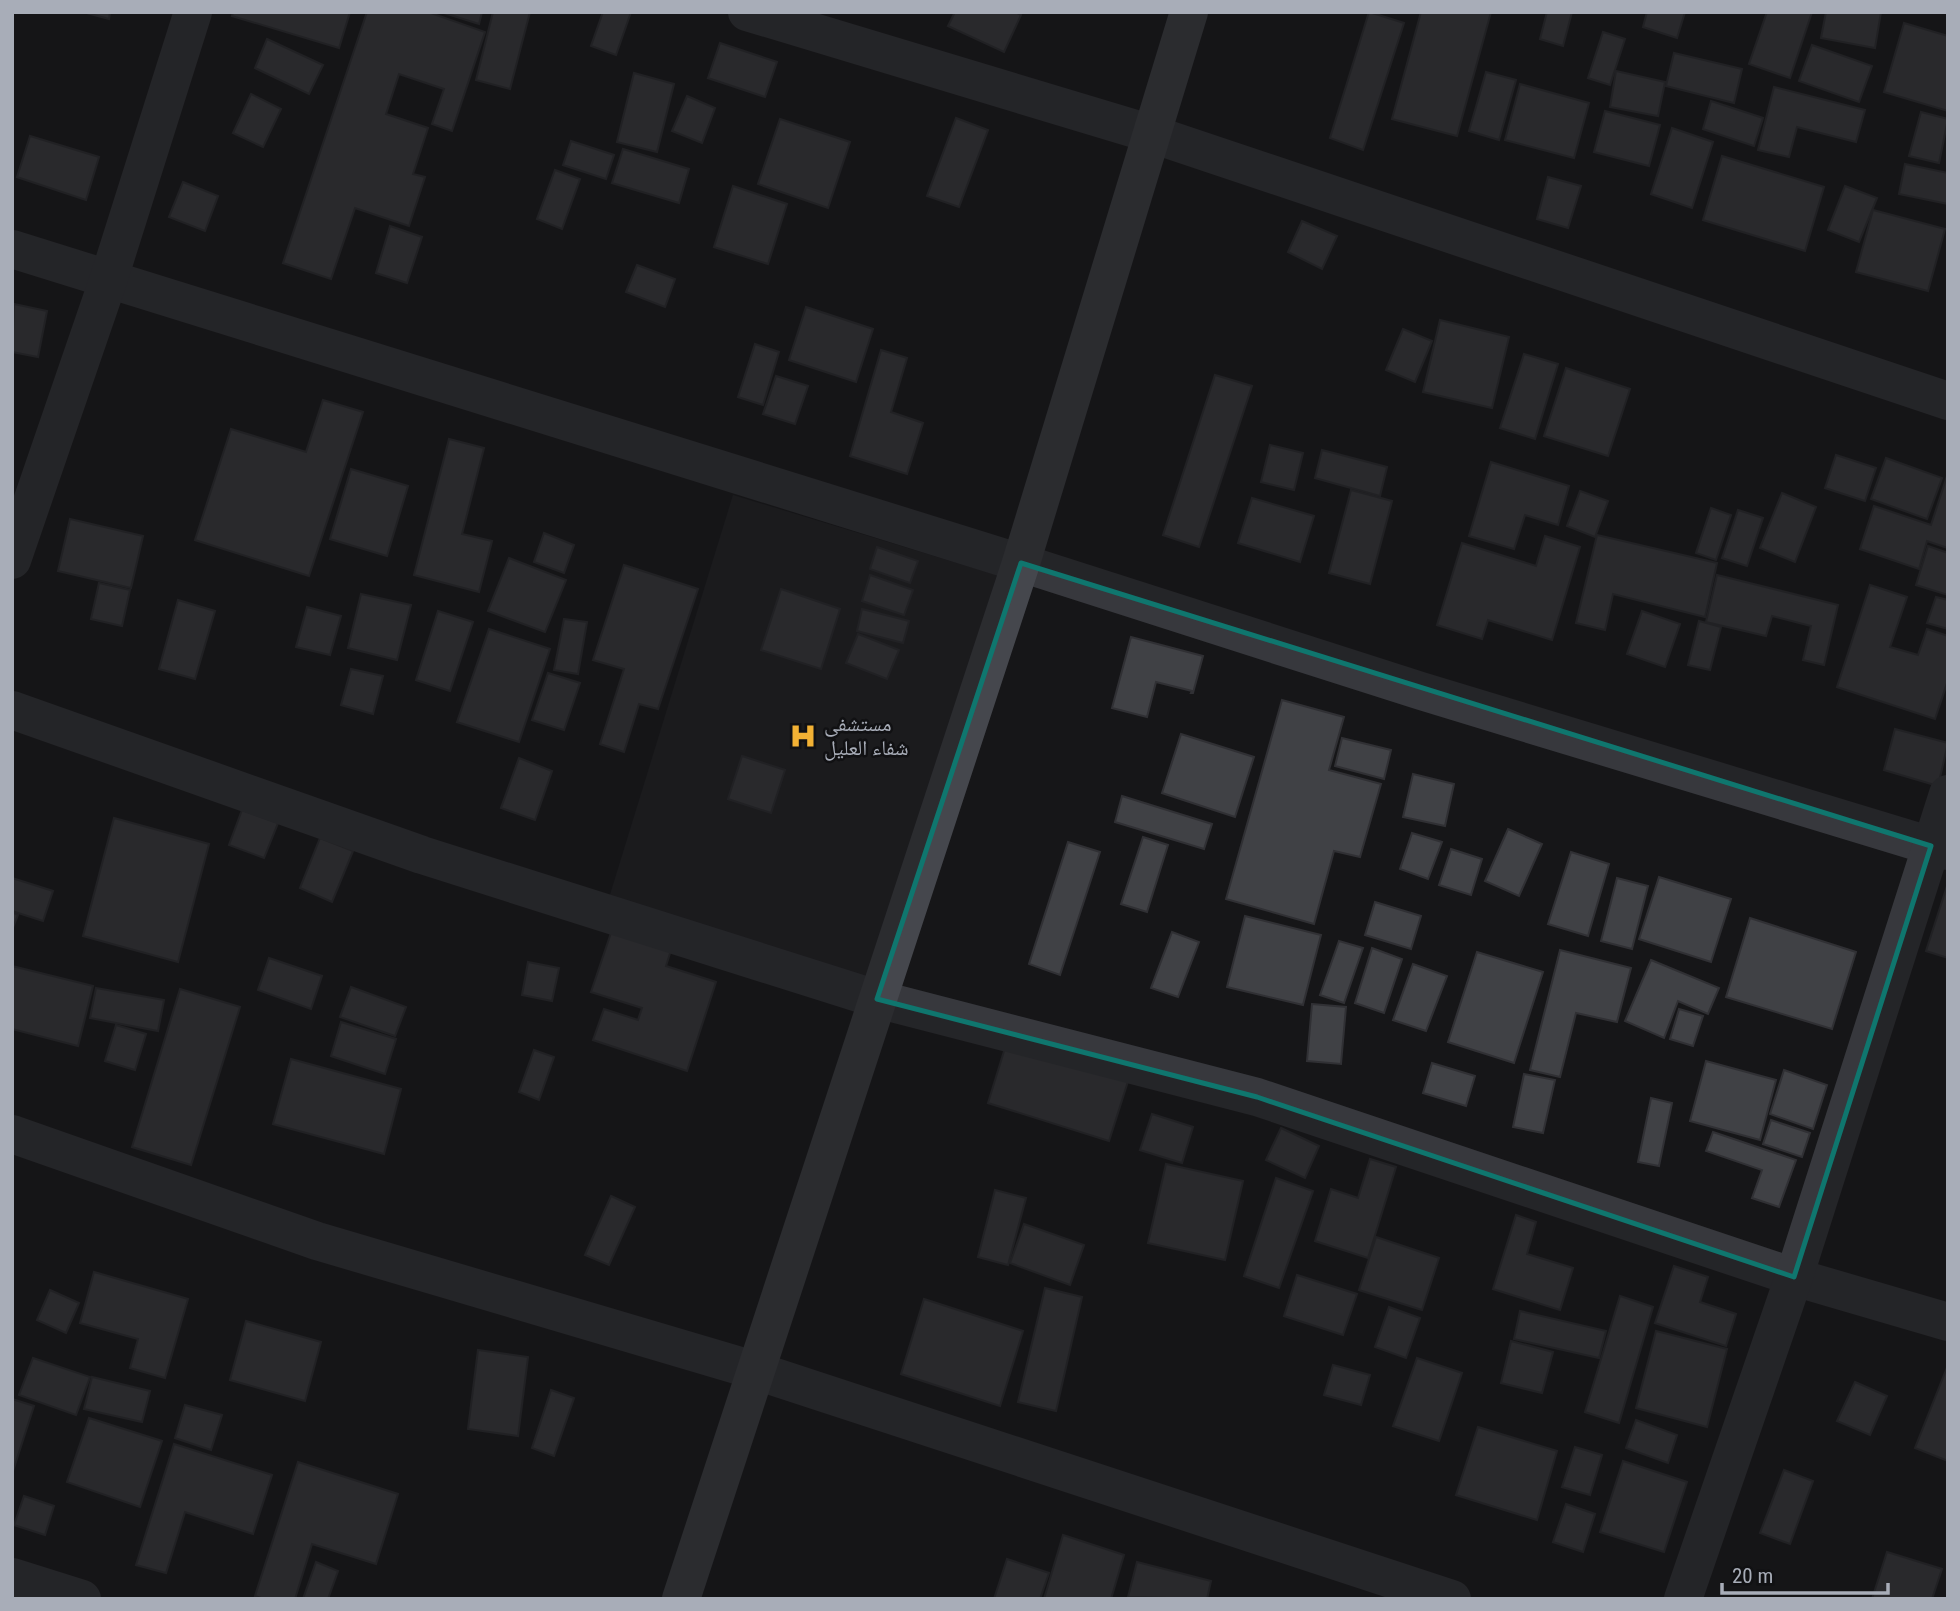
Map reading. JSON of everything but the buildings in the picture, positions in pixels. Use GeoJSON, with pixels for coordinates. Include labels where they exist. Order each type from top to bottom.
{"type":"FeatureCollection","features":[{"type":"Feature","properties":{"kind":"street"},"geometry":{"type":"LineString","coordinates":[[12,560],[109,278],[193,12]]}},
{"type":"Feature","properties":{"kind":"street"},"geometry":{"type":"LineString","coordinates":[[747,12],[1152,134],[1948,401]]}},
{"type":"Feature","properties":{"kind":"street"},"geometry":{"type":"LineString","coordinates":[[681,1599],[1021,563],[1189,12]]}},
{"type":"Feature","properties":{"kind":"street"},"geometry":{"type":"LineString","coordinates":[[12,250],[1021,563],[1421,691],[1939,849]]}},
{"type":"Feature","properties":{"kind":"street"},"geometry":{"type":"LineString","coordinates":[[12,710],[422,855],[877,999],[1257,1097],[1794,1277],[1948,1322]]}},
{"type":"Feature","properties":{"kind":"street"},"geometry":{"type":"LineString","coordinates":[[1683,1599],[1939,849],[1948,794]]}},
{"type":"Feature","properties":{"kind":"street"},"geometry":{"type":"LineString","coordinates":[[12,1134],[317,1241],[757,1371],[1451,1599]]}},
{"type":"Feature","properties":{"kind":"street"},"geometry":{"type":"LineString","coordinates":[[12,1577],[82,1599]]}},
{"type":"Feature","properties":{"kind":"highlighted area"},"geometry":{"type":"Polygon","coordinates":[[[1021,563],[1931,846],[1794,1277],[1257,1097],[877,999],[1021,563]]]}},
{"type":"Feature","properties":{"kind":"shaded area","name":"مستشفى شفاء العليل"},"geometry":{"type":"Polygon","coordinates":[[[733,495],[997,575],[872,979],[609,898],[733,495]]]}},
{"type":"Feature","properties":{"kind":"place","name":"مستشفى شفاء العليل"},"geometry":{"type":"Point","coordinates":[803,736]}}]}
